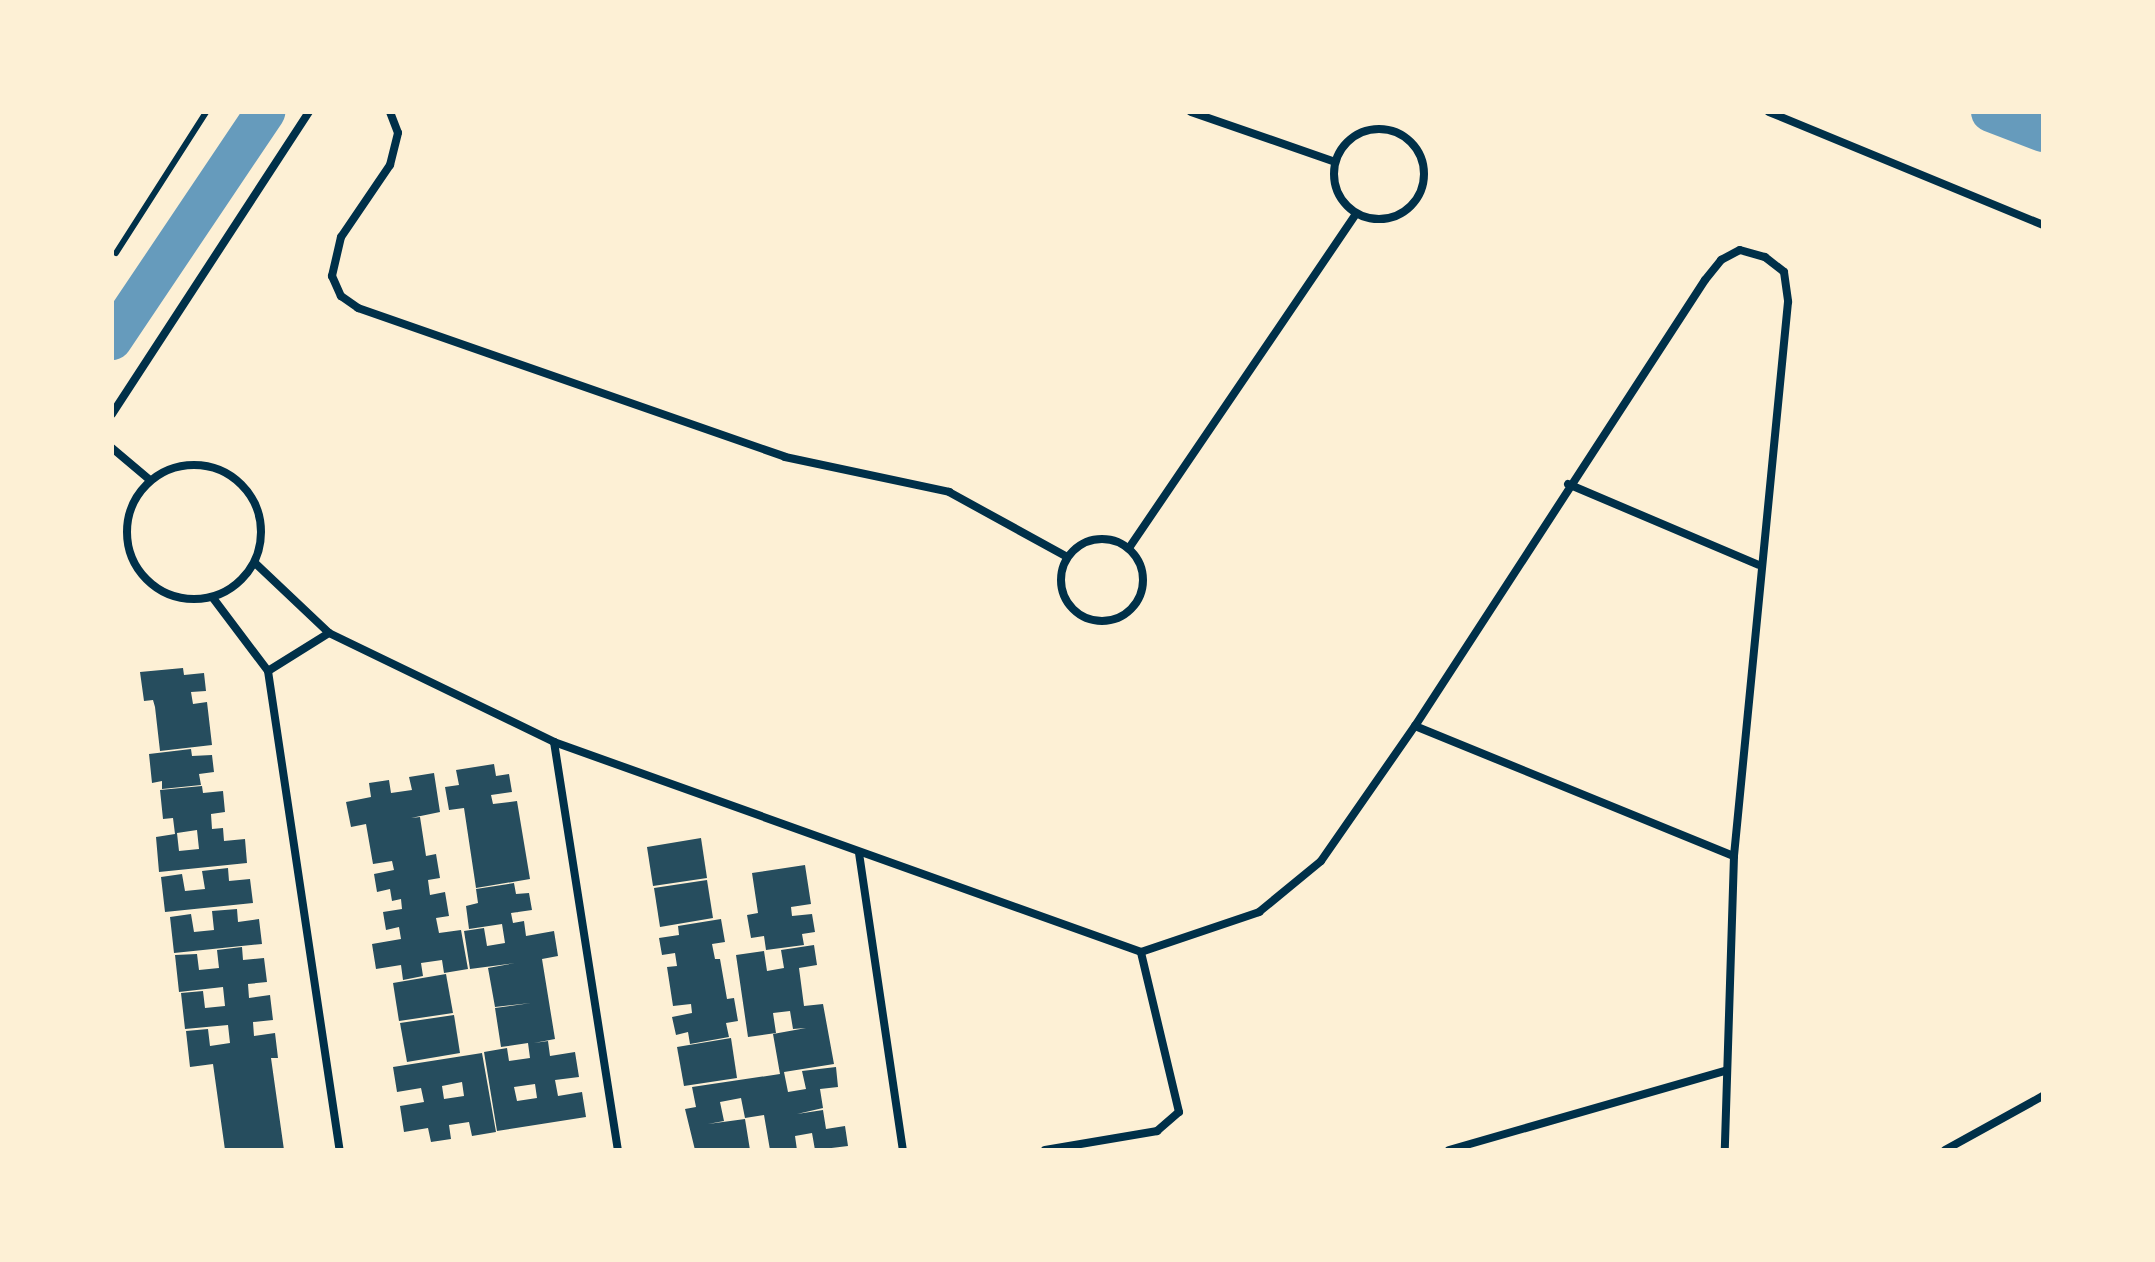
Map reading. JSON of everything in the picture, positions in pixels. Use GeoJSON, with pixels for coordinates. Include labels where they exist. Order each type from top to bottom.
{"type":"FeatureCollection","features":[{"type":"Feature","properties":{"kind":"street"},"geometry":{"type":"LineString","coordinates":[[112,414],[309,112]]}},
{"type":"Feature","properties":{"kind":"street"},"geometry":{"type":"LineString","coordinates":[[390,112],[398,133],[390,165],[341,237],[332,276],[341,296],[358,308],[785,457],[949,492],[1067,557]]}},
{"type":"Feature","properties":{"kind":"street"},"geometry":{"type":"LineString","coordinates":[[1191,112],[1335,162]]}},
{"type":"Feature","properties":{"kind":"street"},"geometry":{"type":"LineString","coordinates":[[1769,112],[2043,225]]}},
{"type":"Feature","properties":{"kind":"street"},"geometry":{"type":"LineString","coordinates":[[1372,129],[1404,136],[1423,165],[1421,190],[1406,212],[1373,219],[1356,214],[1341,200],[1334,182],[1335,162],[1349,140],[1372,129]]}},
{"type":"Feature","properties":{"kind":"street"},"geometry":{"type":"LineString","coordinates":[[1129,548],[1356,214]]}},
{"type":"Feature","properties":{"kind":"street"},"geometry":{"type":"LineString","coordinates":[[256,564],[329,633],[554,742],[1141,952],[1259,912],[1289,892],[1321,861],[1415,726],[1568,484],[1721,260],[1740,250],[1765,257],[1784,272],[1788,302],[1759,565],[1734,856],[1725,1071],[1725,1150]]}},
{"type":"Feature","properties":{"kind":"street"},"geometry":{"type":"LineString","coordinates":[[112,448],[150,480]]}},
{"type":"Feature","properties":{"kind":"street"},"geometry":{"type":"LineString","coordinates":[[209,465],[237,479],[257,503],[263,534],[256,564],[213,598],[181,600],[147,583],[128,549],[129,511],[150,480],[178,466],[209,465]]}},
{"type":"Feature","properties":{"kind":"street"},"geometry":{"type":"LineString","coordinates":[[1568,484],[1759,565]]}},
{"type":"Feature","properties":{"kind":"street"},"geometry":{"type":"LineString","coordinates":[[1089,540],[1117,541],[1129,548],[1143,574],[1143,588],[1138,602],[1115,620],[1086,619],[1073,611],[1060,585],[1067,557],[1089,540]]}},
{"type":"Feature","properties":{"kind":"street"},"geometry":{"type":"LineString","coordinates":[[213,598],[268,671],[340,1150]]}},
{"type":"Feature","properties":{"kind":"street"},"geometry":{"type":"LineString","coordinates":[[268,671],[329,633]]}},
{"type":"Feature","properties":{"kind":"street"},"geometry":{"type":"LineString","coordinates":[[1415,726],[1734,856]]}},
{"type":"Feature","properties":{"kind":"street"},"geometry":{"type":"LineString","coordinates":[[554,742],[618,1150]]}},
{"type":"Feature","properties":{"kind":"street"},"geometry":{"type":"LineString","coordinates":[[859,853],[903,1150]]}},
{"type":"Feature","properties":{"kind":"street"},"geometry":{"type":"LineString","coordinates":[[1045,1150],[1157,1131],[1174,1120],[1180,1102],[1141,952]]}},
{"type":"Feature","properties":{"kind":"street"},"geometry":{"type":"LineString","coordinates":[[1449,1150],[1725,1071]]}},
{"type":"Feature","properties":{"kind":"street"},"geometry":{"type":"LineString","coordinates":[[1945,1150],[2043,1096]]}},
{"type":"Feature","properties":{"kind":"lane"},"geometry":{"type":"LineString","coordinates":[[116,253],[206,112]]}},
{"type":"Feature","properties":{"kind":"building"},"geometry":{"type":"Polygon","coordinates":[[[183,668],[184,675],[204,673],[206,691],[191,692],[193,704],[207,702],[212,745],[160,751],[155,707],[153,700],[144,701],[140,672],[183,668]]]}},
{"type":"Feature","properties":{"kind":"building"},"geometry":{"type":"Polygon","coordinates":[[[191,749],[192,756],[212,755],[214,772],[199,774],[201,785],[162,789],[162,781],[152,783],[149,754],[191,749]]]}},
{"type":"Feature","properties":{"kind":"building"},"geometry":{"type":"Polygon","coordinates":[[[494,764],[496,776],[509,774],[512,792],[491,795],[493,804],[517,801],[530,879],[476,888],[464,808],[449,810],[445,787],[459,785],[456,770],[494,764]]]}},
{"type":"Feature","properties":{"kind":"building"},"geometry":{"type":"Polygon","coordinates":[[[434,773],[440,812],[411,818],[420,817],[426,856],[436,854],[440,878],[428,880],[430,895],[445,892],[449,916],[436,918],[439,933],[461,930],[468,969],[444,973],[442,960],[421,963],[423,976],[403,980],[401,965],[376,969],[372,944],[401,939],[399,927],[386,930],[383,912],[402,909],[401,899],[392,901],[390,889],[377,892],[374,874],[394,870],[392,861],[373,864],[366,824],[351,827],[346,802],[371,797],[369,783],[389,780],[391,793],[412,790],[409,777],[434,773]]]}},
{"type":"Feature","properties":{"kind":"building"},"geometry":{"type":"Polygon","coordinates":[[[202,786],[203,793],[223,791],[225,812],[211,814],[212,829],[223,828],[224,841],[245,839],[247,863],[159,872],[156,837],[175,834],[173,818],[163,819],[160,790],[202,786]],[[197,830],[177,833],[179,851],[199,849],[197,830]]]}},
{"type":"Feature","properties":{"kind":"building"},"geometry":{"type":"Polygon","coordinates":[[[701,838],[707,878],[653,886],[647,847],[701,838]]]}},
{"type":"Feature","properties":{"kind":"building"},"geometry":{"type":"Polygon","coordinates":[[[805,865],[811,904],[791,907],[792,916],[812,914],[815,932],[802,934],[804,945],[766,950],[764,936],[751,938],[747,915],[758,913],[752,873],[805,865]]]}},
{"type":"Feature","properties":{"kind":"building"},"geometry":{"type":"Polygon","coordinates":[[[228,868],[229,881],[250,879],[253,903],[165,912],[161,877],[182,874],[185,891],[205,889],[202,871],[228,868]]]}},
{"type":"Feature","properties":{"kind":"building"},"geometry":{"type":"Polygon","coordinates":[[[707,880],[713,918],[660,927],[654,888],[707,880]]]}},
{"type":"Feature","properties":{"kind":"building"},"geometry":{"type":"Polygon","coordinates":[[[514,883],[516,894],[529,893],[532,910],[511,913],[513,923],[524,921],[526,936],[554,931],[558,956],[542,959],[555,1039],[534,1043],[548,1041],[550,1056],[575,1052],[579,1077],[555,1080],[558,1096],[582,1092],[586,1117],[497,1131],[484,1052],[507,1048],[509,1061],[530,1058],[528,1043],[501,1047],[495,1008],[531,1003],[495,1007],[488,968],[515,963],[470,969],[464,931],[484,928],[487,946],[505,943],[502,924],[469,929],[466,906],[478,903],[476,889],[514,883]],[[535,1084],[514,1087],[517,1101],[537,1098],[535,1084]]]}},
{"type":"Feature","properties":{"kind":"building"},"geometry":{"type":"Polygon","coordinates":[[[237,909],[238,922],[259,919],[262,944],[174,953],[170,917],[191,914],[194,932],[214,930],[212,911],[237,909]]]}},
{"type":"Feature","properties":{"kind":"building"},"geometry":{"type":"Polygon","coordinates":[[[721,919],[725,942],[712,944],[715,959],[720,959],[727,999],[734,998],[738,1021],[726,1023],[729,1037],[690,1044],[688,1032],[676,1035],[672,1017],[692,1013],[691,1004],[673,1006],[667,967],[677,966],[675,953],[662,955],[659,938],[679,935],[678,926],[721,919]]]}},
{"type":"Feature","properties":{"kind":"building"},"geometry":{"type":"Polygon","coordinates":[[[814,945],[817,965],[799,968],[804,1006],[823,1004],[834,1064],[784,1072],[788,1092],[806,1089],[802,1071],[836,1067],[838,1087],[820,1089],[823,1108],[797,1114],[823,1110],[826,1129],[845,1126],[848,1146],[815,1150],[812,1133],[795,1136],[797,1150],[770,1150],[764,1115],[745,1118],[741,1098],[720,1102],[724,1121],[708,1124],[745,1119],[750,1150],[695,1150],[685,1109],[696,1107],[692,1087],[780,1074],[773,1034],[806,1028],[793,1029],[790,1011],[773,1013],[776,1033],[748,1037],[736,955],[764,951],[767,971],[784,968],[781,950],[814,945]]]}},
{"type":"Feature","properties":{"kind":"building"},"geometry":{"type":"Polygon","coordinates":[[[242,947],[243,960],[264,958],[267,982],[248,984],[249,998],[270,995],[273,1020],[253,1022],[254,1036],[275,1033],[278,1058],[271,1058],[284,1150],[225,1150],[213,1064],[190,1067],[186,1031],[208,1029],[210,1046],[230,1043],[228,1025],[185,1029],[181,993],[203,991],[205,1008],[225,1006],[223,987],[179,992],[175,955],[197,954],[199,970],[219,968],[217,950],[242,947]]]}},
{"type":"Feature","properties":{"kind":"building"},"geometry":{"type":"Polygon","coordinates":[[[446,974],[453,1013],[399,1021],[393,983],[446,974]]]}},
{"type":"Feature","properties":{"kind":"building"},"geometry":{"type":"Polygon","coordinates":[[[454,1015],[460,1053],[407,1062],[400,1023],[454,1015]]]}},
{"type":"Feature","properties":{"kind":"building"},"geometry":{"type":"Polygon","coordinates":[[[731,1038],[737,1078],[684,1086],[677,1047],[731,1038]]]}},
{"type":"Feature","properties":{"kind":"building"},"geometry":{"type":"Polygon","coordinates":[[[482,1053],[496,1132],[472,1136],[469,1122],[449,1125],[451,1139],[431,1142],[428,1128],[404,1132],[400,1106],[424,1102],[421,1088],[397,1092],[393,1067],[482,1053]],[[462,1082],[442,1086],[444,1099],[464,1096],[462,1082]]]}},
{"type":"Feature","properties":{"kind":"waterway"},"geometry":{"type":"LineString","coordinates":[[112,340],[265,112]]}},
{"type":"Feature","properties":{"kind":"waterway"},"geometry":{"type":"LineString","coordinates":[[1991,112],[2043,132]]}}]}
